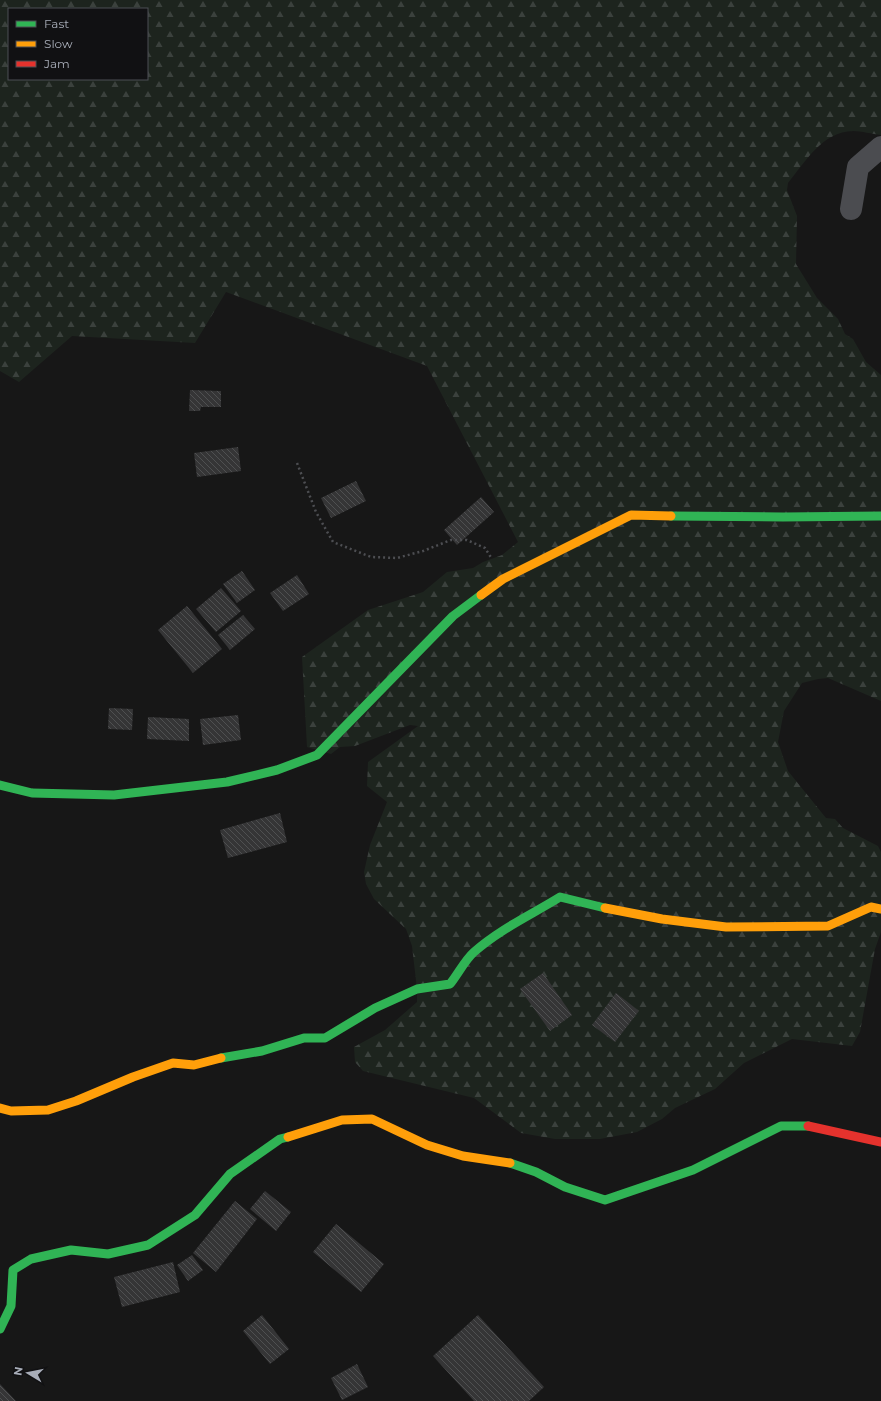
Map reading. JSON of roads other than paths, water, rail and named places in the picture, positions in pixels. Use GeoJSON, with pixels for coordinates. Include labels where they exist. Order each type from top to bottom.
{"type":"FeatureCollection","features":[{"type":"Feature","properties":{"kind":"street"},"geometry":{"type":"LineString","coordinates":[[851,209],[858,167],[881,147]]}},
{"type":"Feature","properties":{"kind":"street"},"geometry":{"type":"LineString","coordinates":[[0,785],[32,793],[114,795],[227,782],[277,770],[317,755],[453,616],[503,579],[631,515],[783,517],[881,516]]}},
{"type":"Feature","properties":{"kind":"street"},"geometry":{"type":"LineString","coordinates":[[0,1108],[10,1111],[48,1110],[76,1101],[133,1077],[173,1063],[194,1065],[228,1056],[262,1051],[304,1038],[325,1038],[375,1008],[417,989],[450,984],[472,953],[500,932],[560,897],[662,919],[726,927],[828,926],[871,906],[881,909]]}},
{"type":"Feature","properties":{"kind":"street"},"geometry":{"type":"LineString","coordinates":[[0,1329],[11,1306],[13,1270],[31,1259],[71,1250],[108,1254],[148,1245],[195,1215],[230,1174],[280,1139],[342,1120],[372,1119],[427,1145],[463,1156],[512,1163],[536,1172],[565,1187],[605,1200],[693,1170],[781,1126],[810,1126],[881,1142]]}}]}
